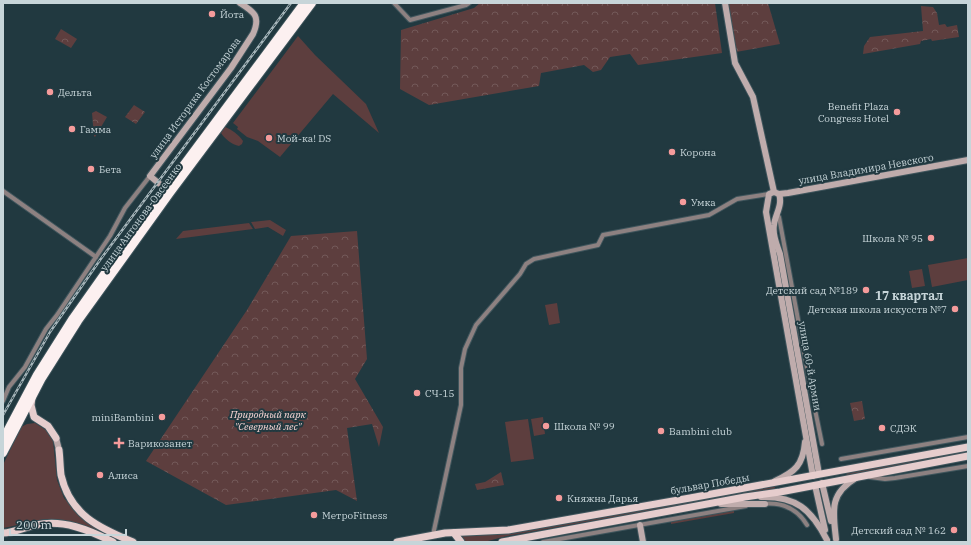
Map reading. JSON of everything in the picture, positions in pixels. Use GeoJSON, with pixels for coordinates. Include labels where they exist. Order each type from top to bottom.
{"type":"FeatureCollection","features":[{"type":"Feature","properties":{"kind":"highway","name":"улица Антонова-Овсеенко"},"geometry":{"type":"LineString","coordinates":[[3,439],[21,411],[33,396],[61,347],[78,321],[168,191],[304,3]]}},
{"type":"Feature","properties":{"kind":"highway","name":"улица Антонова-Овсеенко"},"geometry":{"type":"LineString","coordinates":[[3,453],[40,370],[73,318],[136,229],[168,191],[312,3]]}},
{"type":"Feature","properties":{"kind":"main road"},"geometry":{"type":"LineString","coordinates":[[33,396],[31,405],[33,417]]}},
{"type":"Feature","properties":{"kind":"main road"},"geometry":{"type":"LineString","coordinates":[[21,411],[48,426],[56,438]]}},
{"type":"Feature","properties":{"kind":"main road","name":"бульвар Победы"},"geometry":{"type":"LineString","coordinates":[[397,542],[433,535],[508,530],[765,485],[968,447]]}},
{"type":"Feature","properties":{"kind":"main road"},"geometry":{"type":"LineString","coordinates":[[59,450],[63,482],[74,505],[99,531],[113,542]]}},
{"type":"Feature","properties":{"kind":"main road","name":"бульвар Победы"},"geometry":{"type":"LineString","coordinates":[[502,542],[745,497],[780,492],[968,456]]}},
{"type":"Feature","properties":{"kind":"main road","name":"улица 60-й Армии"},"geometry":{"type":"LineString","coordinates":[[816,475],[818,484]]}},
{"type":"Feature","properties":{"kind":"main road"},"geometry":{"type":"LineString","coordinates":[[3,533],[46,523],[61,524],[99,531],[133,542]]}},
{"type":"Feature","properties":{"kind":"main road"},"geometry":{"type":"LineString","coordinates":[[454,533],[461,542]]}},
{"type":"Feature","properties":{"kind":"street","name":"улица Историка Костомарова"},"geometry":{"type":"LineString","coordinates":[[3,401],[9,387],[25,367],[46,330],[117,224],[125,208],[231,68],[253,34],[256,28],[256,19],[251,10],[240,3]]}},
{"type":"Feature","properties":{"kind":"street"},"geometry":{"type":"LineString","coordinates":[[394,3],[410,20],[467,4]]}},
{"type":"Feature","properties":{"kind":"street","name":"улица 60-й Армии"},"geometry":{"type":"LineString","coordinates":[[725,3],[734,63],[753,97],[774,193],[780,200],[774,230],[780,254],[798,373],[805,433],[816,475]]}},
{"type":"Feature","properties":{"kind":"street","name":"улица Владимира Невского"},"geometry":{"type":"LineString","coordinates":[[433,535],[461,405],[462,397],[460,378],[465,349],[476,326],[520,274],[526,264],[534,259],[598,245],[603,235],[709,215],[737,199],[968,160]]}},
{"type":"Feature","properties":{"kind":"street"},"geometry":{"type":"LineString","coordinates":[[150,176],[168,191]]}},
{"type":"Feature","properties":{"kind":"street"},"geometry":{"type":"LineString","coordinates":[[3,191],[96,256]]}},
{"type":"Feature","properties":{"kind":"street"},"geometry":{"type":"LineString","coordinates":[[774,193],[766,212],[771,218],[777,217],[822,444]]}},
{"type":"Feature","properties":{"kind":"street","name":"улица 60-й Армии"},"geometry":{"type":"LineString","coordinates":[[766,212],[798,373],[816,475]]}},
{"type":"Feature","properties":{"kind":"street"},"geometry":{"type":"LineString","coordinates":[[765,485],[792,472],[798,466],[803,455],[805,433]]}},
{"type":"Feature","properties":{"kind":"street"},"geometry":{"type":"LineString","coordinates":[[841,459],[968,437]]}},
{"type":"Feature","properties":{"kind":"street"},"geometry":{"type":"LineString","coordinates":[[56,438],[59,450]]}},
{"type":"Feature","properties":{"kind":"street"},"geometry":{"type":"LineString","coordinates":[[836,540],[834,513],[836,498],[838,493],[846,485],[861,476],[885,479],[968,466]]}},
{"type":"Feature","properties":{"kind":"street","name":"улица 60-й Армии"},"geometry":{"type":"LineString","coordinates":[[818,484],[836,540]]}},
{"type":"Feature","properties":{"kind":"street","name":"улица 60-й Армии"},"geometry":{"type":"LineString","coordinates":[[818,484],[827,541]]}},
{"type":"Feature","properties":{"kind":"street"},"geometry":{"type":"LineString","coordinates":[[745,497],[782,498],[795,502],[812,514],[827,541]]}},
{"type":"Feature","properties":{"kind":"street"},"geometry":{"type":"LineString","coordinates":[[713,503],[778,504],[791,508],[802,517],[807,525]]}},
{"type":"Feature","properties":{"kind":"street"},"geometry":{"type":"LineString","coordinates":[[543,542],[731,508],[765,504]]}},
{"type":"Feature","properties":{"kind":"street"},"geometry":{"type":"LineString","coordinates":[[640,525],[644,542]]}},
{"type":"Feature","properties":{"kind":"green space"},"geometry":{"type":"Polygon","coordinates":[[[480,3],[715,3],[722,53],[638,65],[630,54],[610,57],[601,70],[593,72],[584,65],[541,73],[539,86],[429,105],[400,89],[401,30],[474,8],[480,3]]]}},
{"type":"Feature","properties":{"kind":"green space"},"geometry":{"type":"Polygon","coordinates":[[[727,3],[768,3],[780,44],[736,52],[727,3]]]}},
{"type":"Feature","properties":{"kind":"green space"},"geometry":{"type":"Polygon","coordinates":[[[921,6],[933,7],[937,13],[939,25],[945,24],[947,27],[957,25],[959,37],[932,41],[931,39],[921,41],[920,44],[863,54],[864,46],[870,37],[923,31],[921,6]]]}},
{"type":"Feature","properties":{"kind":"green space"},"geometry":{"type":"Polygon","coordinates":[[[61,29],[77,39],[71,48],[55,39],[61,29]]]}},
{"type":"Feature","properties":{"kind":"green space"},"geometry":{"type":"Polygon","coordinates":[[[298,36],[315,55],[366,104],[379,133],[333,94],[280,157],[258,141],[247,137],[237,129],[238,127],[233,123],[298,36]]]}},
{"type":"Feature","properties":{"kind":"green space"},"geometry":{"type":"Polygon","coordinates":[[[134,105],[145,112],[136,124],[125,117],[134,105]]]}},
{"type":"Feature","properties":{"kind":"green space"},"geometry":{"type":"Polygon","coordinates":[[[96,111],[107,117],[95,137],[92,113],[96,111]]]}},
{"type":"Feature","properties":{"kind":"green space"},"geometry":{"type":"Polygon","coordinates":[[[225,127],[243,141],[242,144],[239,146],[236,145],[224,137],[221,133],[222,129],[225,127]]]}},
{"type":"Feature","properties":{"kind":"green space"},"geometry":{"type":"Polygon","coordinates":[[[270,220],[286,230],[283,236],[268,227],[255,229],[251,222],[270,220]]]}},
{"type":"Feature","properties":{"kind":"green space"},"geometry":{"type":"Polygon","coordinates":[[[249,223],[253,229],[176,239],[183,231],[249,223]]]}},
{"type":"Feature","properties":{"kind":"green space","name":"Природный парк \"Северный лес\""},"geometry":{"type":"Polygon","coordinates":[[[357,231],[367,359],[355,379],[383,427],[379,447],[372,424],[347,428],[357,501],[336,490],[226,505],[146,461],[247,310],[291,236],[357,231]]]}},
{"type":"Feature","properties":{"kind":"green space"},"geometry":{"type":"Polygon","coordinates":[[[968,258],[968,280],[932,287],[928,265],[968,258]]]}},
{"type":"Feature","properties":{"kind":"green space"},"geometry":{"type":"Polygon","coordinates":[[[922,269],[925,286],[912,288],[909,271],[922,269]]]}},
{"type":"Feature","properties":{"kind":"green space"},"geometry":{"type":"Polygon","coordinates":[[[557,303],[560,323],[549,325],[545,305],[557,303]]]}},
{"type":"Feature","properties":{"kind":"green space"},"geometry":{"type":"Polygon","coordinates":[[[862,401],[865,419],[854,421],[850,403],[862,401]]]}},
{"type":"Feature","properties":{"kind":"green space"},"geometry":{"type":"Polygon","coordinates":[[[543,417],[545,434],[534,436],[531,419],[543,417]]]}},
{"type":"Feature","properties":{"kind":"green space"},"geometry":{"type":"Polygon","coordinates":[[[528,419],[534,459],[511,462],[505,422],[528,419]]]}},
{"type":"Feature","properties":{"kind":"green space"},"geometry":{"type":"Polygon","coordinates":[[[35,423],[49,432],[53,440],[57,480],[64,498],[81,517],[98,528],[96,531],[79,524],[54,519],[37,520],[3,528],[3,465],[21,427],[27,424],[35,423]]]}},
{"type":"Feature","properties":{"kind":"green space"},"geometry":{"type":"Polygon","coordinates":[[[968,450],[968,454],[847,476],[846,472],[968,450]]]}},
{"type":"Feature","properties":{"kind":"green space"},"geometry":{"type":"Polygon","coordinates":[[[501,472],[504,485],[477,490],[475,484],[485,482],[501,472]]]}},
{"type":"Feature","properties":{"kind":"green space"},"geometry":{"type":"Polygon","coordinates":[[[776,485],[774,490],[761,491],[507,536],[484,542],[464,542],[461,536],[508,533],[776,485]]]}},
{"type":"Feature","properties":{"kind":"green space"},"geometry":{"type":"Polygon","coordinates":[[[734,510],[734,513],[671,524],[671,521],[734,510]]]}},
{"type":"Feature","properties":{"kind":"railway"},"geometry":{"type":"LineString","coordinates":[[3,415],[50,332],[100,260],[291,3]]}},
{"type":"Feature","properties":{"kind":"place","name":"Йота"},"geometry":{"type":"Point","coordinates":[212,14]}},
{"type":"Feature","properties":{"kind":"place","name":"Дельта"},"geometry":{"type":"Point","coordinates":[50,92]}},
{"type":"Feature","properties":{"kind":"place","name":"Benefit Plaza Congress Hotel"},"geometry":{"type":"Point","coordinates":[897,112]}},
{"type":"Feature","properties":{"kind":"place","name":"Гамма"},"geometry":{"type":"Point","coordinates":[72,129]}},
{"type":"Feature","properties":{"kind":"place","name":"Мой-ка! DS"},"geometry":{"type":"Point","coordinates":[269,138]}},
{"type":"Feature","properties":{"kind":"place","name":"Корона"},"geometry":{"type":"Point","coordinates":[672,152]}},
{"type":"Feature","properties":{"kind":"place","name":"Бета"},"geometry":{"type":"Point","coordinates":[91,169]}},
{"type":"Feature","properties":{"kind":"place","name":"Умка"},"geometry":{"type":"Point","coordinates":[683,202]}},
{"type":"Feature","properties":{"kind":"place","name":"Школа № 95"},"geometry":{"type":"Point","coordinates":[931,238]}},
{"type":"Feature","properties":{"kind":"place","name":"Детский сад №189"},"geometry":{"type":"Point","coordinates":[866,290]}},
{"type":"Feature","properties":{"kind":"place","name":"Детская школа искусств №7"},"geometry":{"type":"Point","coordinates":[955,309]}},
{"type":"Feature","properties":{"kind":"place","name":"СЧ-15"},"geometry":{"type":"Point","coordinates":[417,393]}},
{"type":"Feature","properties":{"kind":"place","name":"miniBambini"},"geometry":{"type":"Point","coordinates":[162,417]}},
{"type":"Feature","properties":{"kind":"place","name":"Школа № 99"},"geometry":{"type":"Point","coordinates":[546,426]}},
{"type":"Feature","properties":{"kind":"place","name":"СДЭК"},"geometry":{"type":"Point","coordinates":[882,428]}},
{"type":"Feature","properties":{"kind":"place","name":"Bambini club"},"geometry":{"type":"Point","coordinates":[661,431]}},
{"type":"Feature","properties":{"kind":"place","name":"Варикозанет"},"geometry":{"type":"Point","coordinates":[119,443]}},
{"type":"Feature","properties":{"kind":"place","name":"Алиса"},"geometry":{"type":"Point","coordinates":[100,475]}},
{"type":"Feature","properties":{"kind":"place","name":"Княжна Дарья"},"geometry":{"type":"Point","coordinates":[559,498]}},
{"type":"Feature","properties":{"kind":"place","name":"МетроFitness"},"geometry":{"type":"Point","coordinates":[314,515]}},
{"type":"Feature","properties":{"kind":"place","name":"Детский сад № 162"},"geometry":{"type":"Point","coordinates":[954,530]}},
{"type":"Feature","properties":{"kind":"district","name":"17 квартал"},"geometry":{"type":"Point","coordinates":[909,295]}}]}
